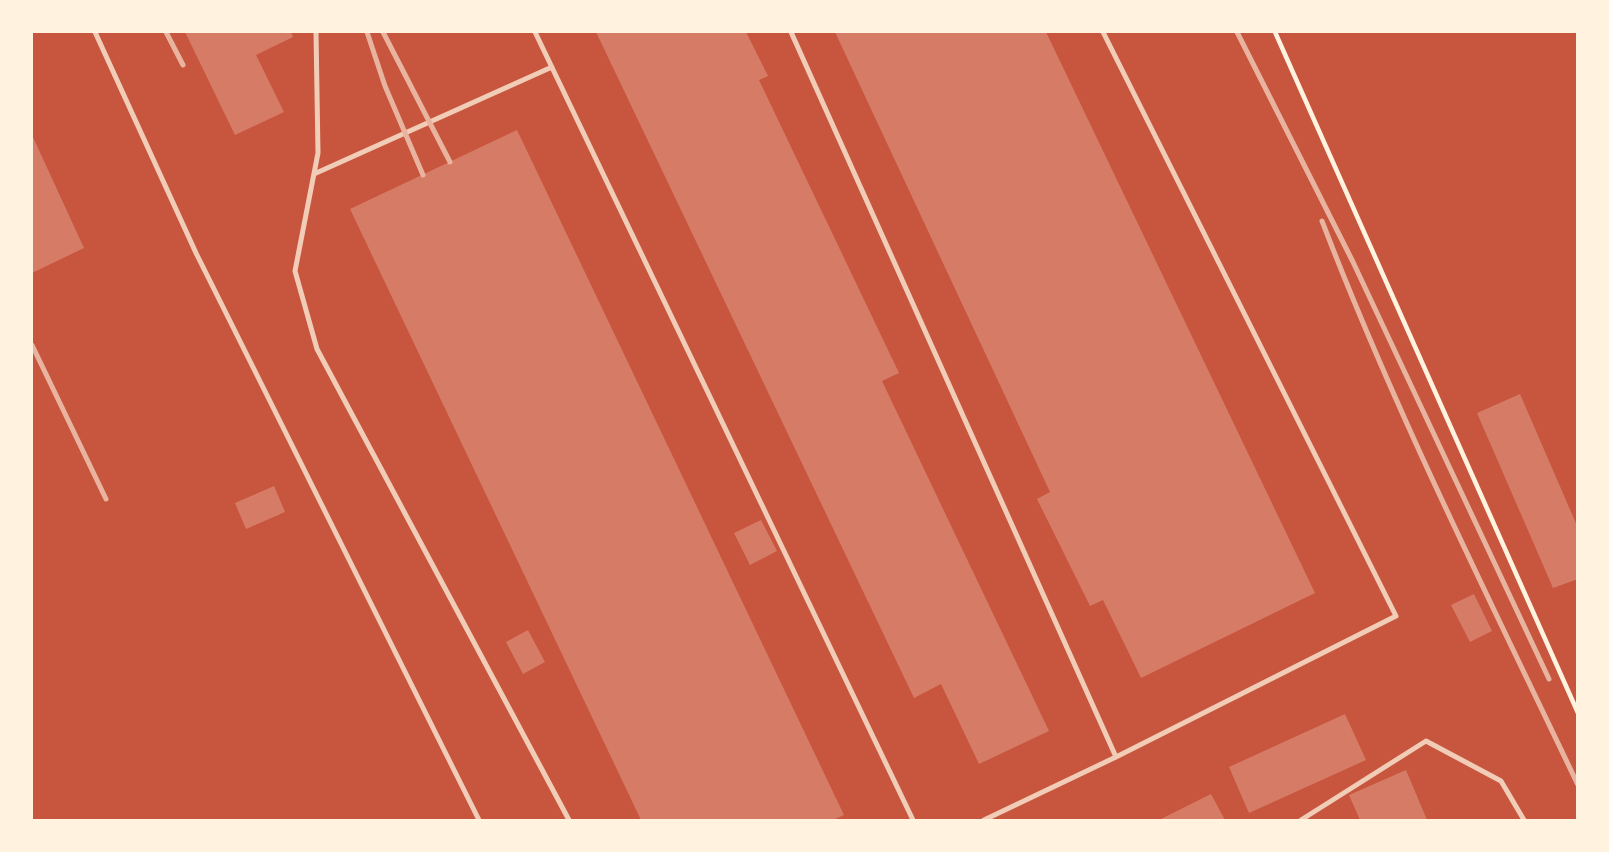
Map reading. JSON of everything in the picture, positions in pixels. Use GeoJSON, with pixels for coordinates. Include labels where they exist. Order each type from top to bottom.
{"type":"FeatureCollection","features":[{"type":"Feature","properties":{"kind":"lane"},"geometry":{"type":"LineString","coordinates":[[95,32],[196,253],[479,821]]}},
{"type":"Feature","properties":{"kind":"lane"},"geometry":{"type":"LineString","coordinates":[[316,32],[318,153],[295,271],[317,349],[569,821]]}},
{"type":"Feature","properties":{"kind":"lane"},"geometry":{"type":"LineString","coordinates":[[536,32],[913,821]]}},
{"type":"Feature","properties":{"kind":"lane"},"geometry":{"type":"LineString","coordinates":[[791,32],[1116,757]]}},
{"type":"Feature","properties":{"kind":"lane"},"geometry":{"type":"LineString","coordinates":[[984,821],[1396,616],[1103,32]]}},
{"type":"Feature","properties":{"kind":"lane"},"geometry":{"type":"LineString","coordinates":[[314,174],[552,67]]}},
{"type":"Feature","properties":{"kind":"lane"},"geometry":{"type":"LineString","coordinates":[[1301,821],[1426,741],[1501,781],[1524,821]]}},
{"type":"Feature","properties":{"kind":"path"},"geometry":{"type":"LineString","coordinates":[[1275,32],[1577,713]]}},
{"type":"Feature","properties":{"kind":"building"},"geometry":{"type":"Polygon","coordinates":[[[185,32],[291,32],[293,37],[256,55],[284,112],[235,135],[185,32]]]}},
{"type":"Feature","properties":{"kind":"building"},"geometry":{"type":"Polygon","coordinates":[[[596,32],[746,32],[768,76],[759,80],[899,373],[882,381],[1049,731],[979,764],[941,684],[914,698],[596,32]]]}},
{"type":"Feature","properties":{"kind":"building"},"geometry":{"type":"Polygon","coordinates":[[[835,32],[1046,32],[1315,593],[1141,678],[1103,600],[1090,606],[1037,499],[1050,492],[835,32]]]}},
{"type":"Feature","properties":{"kind":"building"},"geometry":{"type":"Polygon","coordinates":[[[517,130],[844,815],[833,820],[641,820],[350,209],[517,130]]]}},
{"type":"Feature","properties":{"kind":"building"},"geometry":{"type":"Polygon","coordinates":[[[32,135],[84,248],[32,273],[32,135]]]}},
{"type":"Feature","properties":{"kind":"building"},"geometry":{"type":"Polygon","coordinates":[[[1520,394],[1578,528],[1578,579],[1553,588],[1477,413],[1520,394]]]}},
{"type":"Feature","properties":{"kind":"building"},"geometry":{"type":"Polygon","coordinates":[[[274,486],[285,512],[246,529],[235,503],[274,486]]]}},
{"type":"Feature","properties":{"kind":"building"},"geometry":{"type":"Polygon","coordinates":[[[761,520],[777,551],[750,565],[734,533],[761,520]]]}},
{"type":"Feature","properties":{"kind":"building"},"geometry":{"type":"Polygon","coordinates":[[[1474,594],[1492,631],[1470,642],[1451,605],[1474,594]]]}},
{"type":"Feature","properties":{"kind":"building"},"geometry":{"type":"Polygon","coordinates":[[[528,630],[545,662],[523,674],[506,642],[528,630]]]}},
{"type":"Feature","properties":{"kind":"building"},"geometry":{"type":"Polygon","coordinates":[[[1345,714],[1366,760],[1249,813],[1229,767],[1345,714]]]}},
{"type":"Feature","properties":{"kind":"building"},"geometry":{"type":"Polygon","coordinates":[[[1406,770],[1427,820],[1360,820],[1349,795],[1406,770]]]}},
{"type":"Feature","properties":{"kind":"building"},"geometry":{"type":"Polygon","coordinates":[[[1211,794],[1225,820],[1159,820],[1211,794]]]}},
{"type":"Feature","properties":{"kind":"railway"},"geometry":{"type":"LineString","coordinates":[[166,32],[183,65]]}},
{"type":"Feature","properties":{"kind":"railway"},"geometry":{"type":"LineString","coordinates":[[367,32],[385,86],[423,175]]}},
{"type":"Feature","properties":{"kind":"railway"},"geometry":{"type":"LineString","coordinates":[[383,32],[450,162]]}},
{"type":"Feature","properties":{"kind":"railway"},"geometry":{"type":"LineString","coordinates":[[1237,32],[1353,262],[1549,679]]}},
{"type":"Feature","properties":{"kind":"railway"},"geometry":{"type":"LineString","coordinates":[[1322,221],[1412,435],[1578,785]]}},
{"type":"Feature","properties":{"kind":"railway"},"geometry":{"type":"LineString","coordinates":[[32,345],[106,499]]}}]}
